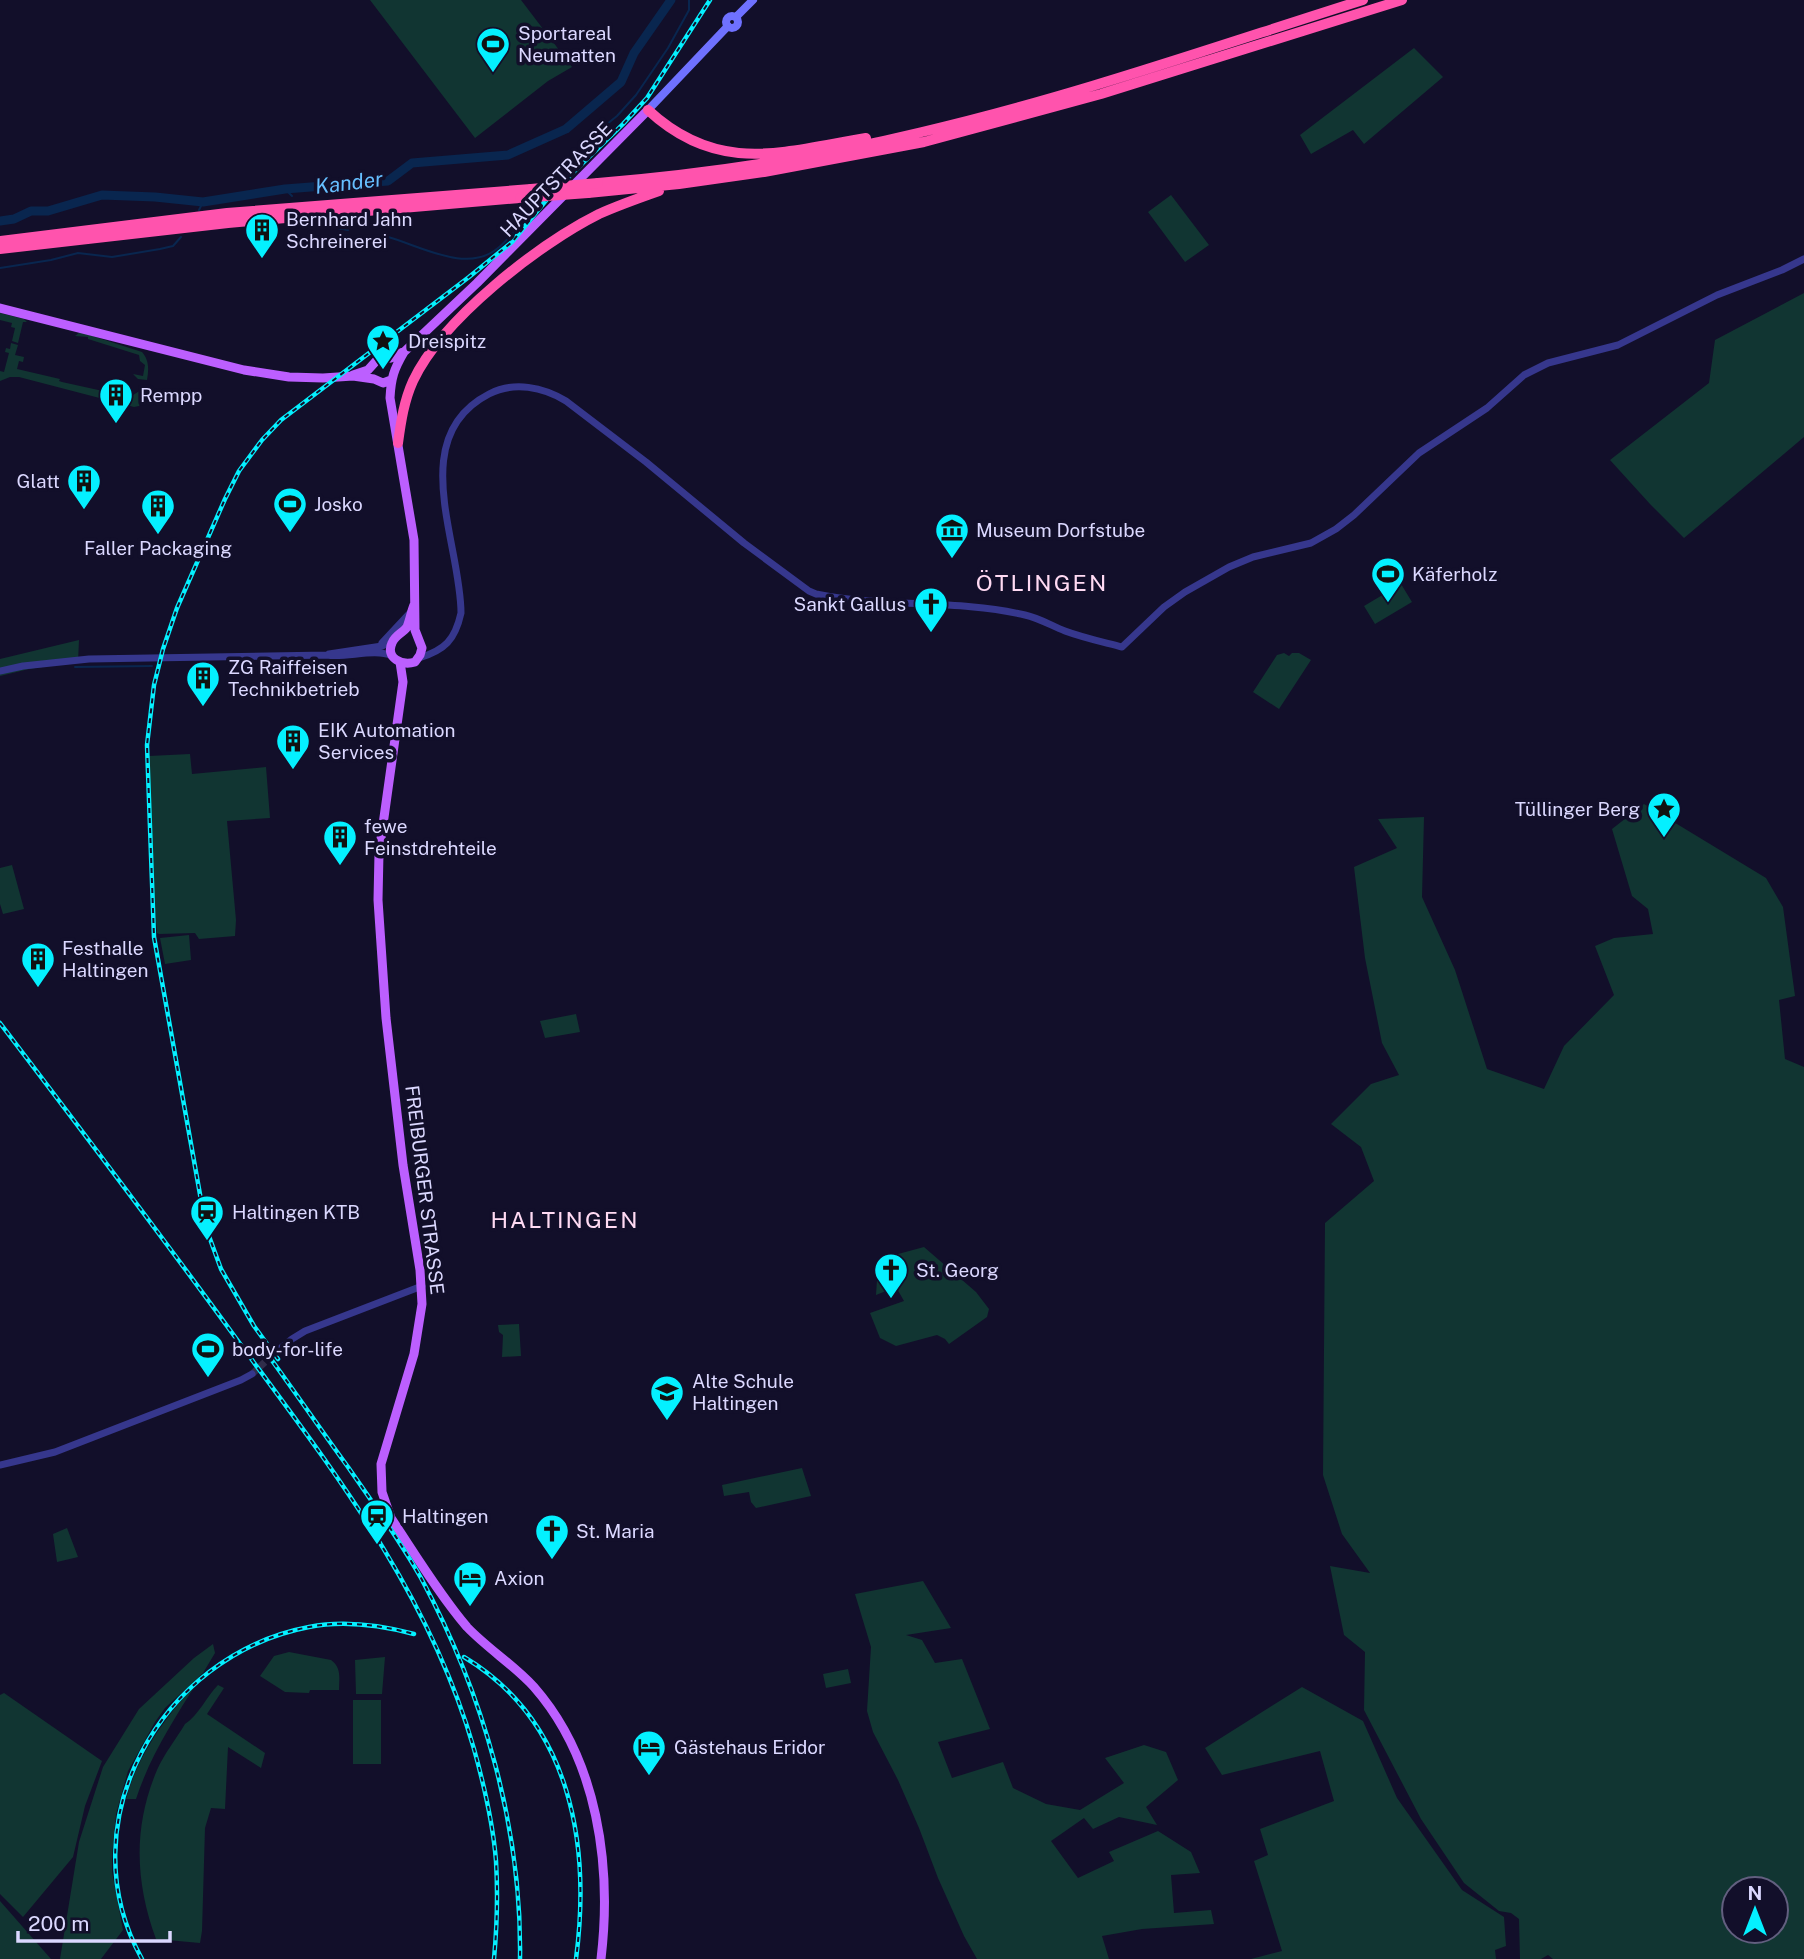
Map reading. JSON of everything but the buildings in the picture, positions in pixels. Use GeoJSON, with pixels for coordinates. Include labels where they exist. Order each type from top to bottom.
{"type":"FeatureCollection","features":[{"type":"Feature","properties":{"kind":"highway"},"geometry":{"type":"LineString","coordinates":[[0,241],[227,213],[650,179],[813,155],[924,132],[1097,85],[1363,0]]}},
{"type":"Feature","properties":{"kind":"highway"},"geometry":{"type":"LineString","coordinates":[[0,249],[228,223],[678,184],[817,163],[923,142],[1101,94],[1402,0]]}},
{"type":"Feature","properties":{"kind":"highway"},"geometry":{"type":"LineString","coordinates":[[648,110],[685,138],[725,152],[747,154],[766,155],[886,134],[924,132]]}},
{"type":"Feature","properties":{"kind":"highway"},"geometry":{"type":"LineString","coordinates":[[398,443],[404,406],[421,367],[434,346],[496,285],[554,241],[597,215],[678,184]]}},
{"type":"Feature","properties":{"kind":"main road","name":"HAUPTSTRASSE"},"geometry":{"type":"LineString","coordinates":[[0,308],[253,372],[308,378],[353,376],[382,380],[394,376],[404,352],[478,283],[728,26],[736,26],[736,17],[753,0]]}},
{"type":"Feature","properties":{"kind":"main road","name":"HAUPTSTRASSE"},"geometry":{"type":"LineString","coordinates":[[353,376],[368,370],[377,360],[404,352]]}},
{"type":"Feature","properties":{"kind":"main road"},"geometry":{"type":"LineString","coordinates":[[386,359],[395,369]]}},
{"type":"Feature","properties":{"kind":"main road"},"geometry":{"type":"LineString","coordinates":[[372,366],[371,374],[382,380],[390,398],[414,540],[413,608],[421,652],[415,660],[396,659],[390,647],[396,637],[405,630],[413,608]]}},
{"type":"Feature","properties":{"kind":"main road"},"geometry":{"type":"LineString","coordinates":[[396,637],[408,633],[419,640]]}},
{"type":"Feature","properties":{"kind":"main road","name":"FREIBURGER STRASSE"},"geometry":{"type":"LineString","coordinates":[[396,659],[403,682]]}},
{"type":"Feature","properties":{"kind":"main road","name":"FREIBURGER STRASSE"},"geometry":{"type":"LineString","coordinates":[[415,660],[403,682],[379,853],[378,900],[386,1018],[403,1165],[422,1286],[422,1306],[414,1354],[381,1465],[381,1486],[391,1517],[460,1618],[484,1644],[535,1688],[556,1716],[573,1746],[584,1774],[599,1838],[604,1921],[601,1959]]}},
{"type":"Feature","properties":{"kind":"street"},"geometry":{"type":"LineString","coordinates":[[415,660],[436,653],[447,642],[456,631],[461,613],[444,487],[444,447],[462,415],[497,390],[534,387],[552,392],[694,500],[744,543],[816,594],[896,603],[931,603],[1027,615],[1078,635],[1122,647],[1164,607],[1209,578],[1253,557],[1319,540],[1336,530],[1419,453],[1488,408],[1524,375],[1548,363],[1618,345],[1717,295],[1804,259]]}},
{"type":"Feature","properties":{"kind":"street"},"geometry":{"type":"LineString","coordinates":[[375,646],[388,638],[413,608]]}},
{"type":"Feature","properties":{"kind":"street"},"geometry":{"type":"LineString","coordinates":[[327,655],[388,644],[396,637]]}},
{"type":"Feature","properties":{"kind":"street"},"geometry":{"type":"LineString","coordinates":[[419,640],[431,648],[440,649]]}},
{"type":"Feature","properties":{"kind":"street"},"geometry":{"type":"LineString","coordinates":[[0,671],[35,664],[89,659],[327,655],[341,657],[382,653],[396,659]]}},
{"type":"Feature","properties":{"kind":"street"},"geometry":{"type":"LineString","coordinates":[[276,1352],[305,1331],[422,1286]]}},
{"type":"Feature","properties":{"kind":"street"},"geometry":{"type":"LineString","coordinates":[[0,1465],[55,1452],[252,1374]]}},
{"type":"Feature","properties":{"kind":"green space","name":"Sportareal Neumatten"},"geometry":{"type":"Polygon","coordinates":[[[370,0],[521,0],[572,67],[548,81],[475,138],[370,0]]]}},
{"type":"Feature","properties":{"kind":"green space"},"geometry":{"type":"Polygon","coordinates":[[[1414,48],[1443,77],[1364,144],[1353,130],[1311,154],[1300,135],[1414,48]]]}},
{"type":"Feature","properties":{"kind":"green space"},"geometry":{"type":"Polygon","coordinates":[[[1171,195],[1209,245],[1185,262],[1148,212],[1171,195]]]}},
{"type":"Feature","properties":{"kind":"green space"},"geometry":{"type":"Polygon","coordinates":[[[1804,293],[1804,437],[1684,538],[1610,460],[1709,383],[1715,340],[1804,293]]]}},
{"type":"Feature","properties":{"kind":"green space"},"geometry":{"type":"Polygon","coordinates":[[[0,313],[27,322],[23,322],[18,343],[12,341],[15,328],[11,327],[12,323],[0,320],[0,313]]]}},
{"type":"Feature","properties":{"kind":"green space"},"geometry":{"type":"Polygon","coordinates":[[[80,332],[142,352],[148,365],[147,380],[138,379],[133,374],[143,376],[145,365],[140,361],[139,355],[88,337],[75,336],[80,332]]]}},
{"type":"Feature","properties":{"kind":"green space"},"geometry":{"type":"Polygon","coordinates":[[[11,343],[18,345],[15,355],[24,357],[23,362],[19,361],[17,369],[130,397],[141,390],[145,392],[143,400],[139,406],[134,407],[19,377],[0,381],[0,371],[4,372],[9,353],[5,352],[6,348],[10,349],[11,343]]]}},
{"type":"Feature","properties":{"kind":"green space","name":"Käferholz"},"geometry":{"type":"Polygon","coordinates":[[[1401,584],[1412,602],[1375,624],[1364,606],[1401,584]]]}},
{"type":"Feature","properties":{"kind":"green space"},"geometry":{"type":"Polygon","coordinates":[[[79,640],[78,662],[0,676],[0,659],[79,640]]]}},
{"type":"Feature","properties":{"kind":"green space"},"geometry":{"type":"Polygon","coordinates":[[[1284,653],[1289,656],[1299,653],[1311,660],[1279,709],[1253,692],[1277,655],[1284,653]]]}},
{"type":"Feature","properties":{"kind":"green space"},"geometry":{"type":"Polygon","coordinates":[[[190,754],[192,774],[266,767],[270,818],[227,821],[236,920],[235,936],[199,939],[195,933],[157,933],[149,756],[190,754]]]}},
{"type":"Feature","properties":{"kind":"green space"},"geometry":{"type":"Polygon","coordinates":[[[1644,804],[1766,878],[1783,907],[1795,996],[1779,1000],[1785,1059],[1804,1067],[1804,1959],[1553,1959],[1548,1955],[1541,1959],[1520,1959],[1519,1919],[1511,1913],[1499,1911],[1464,1883],[1421,1819],[1364,1710],[1365,1652],[1344,1635],[1330,1566],[1370,1573],[1342,1534],[1323,1475],[1325,1223],[1374,1181],[1361,1147],[1331,1124],[1371,1084],[1399,1075],[1382,1043],[1365,958],[1354,867],[1397,848],[1378,819],[1424,817],[1422,897],[1455,970],[1487,1069],[1544,1089],[1564,1046],[1614,995],[1595,946],[1614,938],[1653,934],[1648,909],[1632,896],[1612,829],[1644,804]]]}},
{"type":"Feature","properties":{"kind":"green space"},"geometry":{"type":"Polygon","coordinates":[[[12,865],[24,909],[3,914],[0,904],[0,868],[12,865]]]}},
{"type":"Feature","properties":{"kind":"green space"},"geometry":{"type":"Polygon","coordinates":[[[189,935],[191,960],[165,964],[160,938],[189,935]]]}},
{"type":"Feature","properties":{"kind":"green space"},"geometry":{"type":"Polygon","coordinates":[[[576,1014],[580,1032],[545,1038],[540,1021],[576,1014]]]}},
{"type":"Feature","properties":{"kind":"green space"},"geometry":{"type":"Polygon","coordinates":[[[924,1247],[976,1292],[989,1309],[987,1317],[949,1344],[937,1335],[896,1346],[880,1338],[870,1313],[904,1301],[896,1287],[876,1295],[878,1265],[887,1257],[924,1247]]]}},
{"type":"Feature","properties":{"kind":"green space"},"geometry":{"type":"Polygon","coordinates":[[[519,1324],[521,1356],[502,1357],[503,1335],[499,1332],[498,1325],[519,1324]]]}},
{"type":"Feature","properties":{"kind":"green space"},"geometry":{"type":"Polygon","coordinates":[[[802,1468],[811,1496],[756,1508],[751,1502],[749,1492],[724,1496],[722,1485],[802,1468]]]}},
{"type":"Feature","properties":{"kind":"green space"},"geometry":{"type":"Polygon","coordinates":[[[67,1528],[78,1557],[57,1562],[53,1534],[67,1528]]]}},
{"type":"Feature","properties":{"kind":"green space"},"geometry":{"type":"Polygon","coordinates":[[[923,1581],[951,1628],[906,1635],[922,1640],[935,1663],[962,1659],[990,1729],[938,1742],[952,1778],[1003,1762],[1013,1788],[1046,1804],[1080,1810],[1124,1783],[1105,1758],[1144,1745],[1166,1752],[1178,1780],[1146,1807],[1157,1825],[1119,1817],[1093,1829],[1084,1818],[1051,1841],[1078,1878],[1114,1861],[1109,1852],[1158,1831],[1191,1852],[1200,1873],[1171,1875],[1174,1913],[1211,1910],[1214,1924],[1142,1929],[1102,1936],[1109,1959],[977,1959],[938,1878],[898,1780],[873,1732],[867,1711],[871,1647],[855,1594],[923,1581]]]}},
{"type":"Feature","properties":{"kind":"green space"},"geometry":{"type":"Polygon","coordinates":[[[213,1644],[215,1653],[203,1673],[165,1708],[128,1771],[116,1814],[112,1856],[112,1872],[123,1930],[101,1959],[60,1959],[79,1842],[103,1767],[139,1709],[213,1644]]]}},
{"type":"Feature","properties":{"kind":"green space"},"geometry":{"type":"Polygon","coordinates":[[[289,1652],[335,1663],[339,1690],[285,1692],[260,1676],[274,1656],[289,1652]]]}},
{"type":"Feature","properties":{"kind":"green space"},"geometry":{"type":"Polygon","coordinates":[[[385,1657],[382,1694],[356,1694],[355,1660],[385,1657]]]}},
{"type":"Feature","properties":{"kind":"green space"},"geometry":{"type":"Polygon","coordinates":[[[848,1669],[851,1683],[826,1688],[823,1674],[848,1669]]]}},
{"type":"Feature","properties":{"kind":"green space"},"geometry":{"type":"Polygon","coordinates":[[[198,1681],[156,1752],[136,1799],[126,1799],[138,1766],[155,1736],[198,1681]]]}},
{"type":"Feature","properties":{"kind":"green space"},"geometry":{"type":"Polygon","coordinates":[[[218,1685],[224,1688],[207,1714],[265,1753],[261,1768],[228,1747],[225,1809],[211,1808],[205,1828],[200,1943],[156,1939],[141,1876],[141,1833],[149,1791],[163,1758],[185,1724],[218,1685]]]}},
{"type":"Feature","properties":{"kind":"green space"},"geometry":{"type":"Polygon","coordinates":[[[1302,1687],[1363,1721],[1397,1798],[1462,1890],[1504,1917],[1506,1946],[1495,1950],[1496,1959],[1251,1959],[1282,1951],[1254,1861],[1268,1855],[1260,1829],[1334,1801],[1320,1751],[1222,1775],[1205,1748],[1302,1687]]]}},
{"type":"Feature","properties":{"kind":"green space"},"geometry":{"type":"Polygon","coordinates":[[[4,1693],[102,1761],[85,1806],[73,1857],[23,1917],[0,1894],[0,1695],[4,1693]]]}},
{"type":"Feature","properties":{"kind":"green space"},"geometry":{"type":"Polygon","coordinates":[[[353,1700],[381,1700],[381,1764],[353,1764],[353,1700]]]}},
{"type":"Feature","properties":{"kind":"green space"},"geometry":{"type":"Polygon","coordinates":[[[0,1901],[51,1959],[0,1959],[0,1901]]]}},
{"type":"Feature","properties":{"kind":"waterway","name":"Kander"},"geometry":{"type":"LineString","coordinates":[[0,221],[14,219],[31,211],[48,211],[102,195],[203,202],[285,189],[388,181],[412,163],[508,155],[566,129],[621,82],[634,53],[671,0]]}},
{"type":"Feature","properties":{"kind":"waterway"},"geometry":{"type":"LineString","coordinates":[[554,181],[586,141],[617,116],[636,95],[668,48],[689,10],[689,0]]}},
{"type":"Feature","properties":{"kind":"waterway","name":"Kander"},"geometry":{"type":"LineString","coordinates":[[285,189],[292,196]]}},
{"type":"Feature","properties":{"kind":"waterway"},"geometry":{"type":"LineString","coordinates":[[199,210],[203,202]]}},
{"type":"Feature","properties":{"kind":"waterway"},"geometry":{"type":"LineString","coordinates":[[388,237],[444,256],[472,259],[498,248],[537,202]]}},
{"type":"Feature","properties":{"kind":"waterway"},"geometry":{"type":"LineString","coordinates":[[320,225],[348,230]]}},
{"type":"Feature","properties":{"kind":"waterway"},"geometry":{"type":"LineString","coordinates":[[0,268],[78,253],[112,257],[160,249],[173,246],[181,237]]}},
{"type":"Feature","properties":{"kind":"waterway"},"geometry":{"type":"LineString","coordinates":[[75,667],[152,666]]}},
{"type":"Feature","properties":{"kind":"tunnel"},"geometry":{"type":"LineString","coordinates":[[252,1374],[276,1352]]}},
{"type":"Feature","properties":{"kind":"railway"},"geometry":{"type":"LineString","coordinates":[[278,1359],[254,1326],[221,1269],[206,1228],[154,937],[147,745],[154,685],[163,649],[177,608],[225,499],[239,471],[262,440],[281,420],[512,242],[552,193],[647,98],[710,0]]}},
{"type":"Feature","properties":{"kind":"railway"},"geometry":{"type":"LineString","coordinates":[[0,1023],[309,1437],[375,1534],[405,1585],[432,1637],[455,1692],[485,1790],[496,1861],[494,1959]]}},
{"type":"Feature","properties":{"kind":"railway"},"geometry":{"type":"LineString","coordinates":[[268,1355],[404,1549],[421,1578],[463,1667],[495,1762],[506,1811],[519,1909],[520,1959]]}},
{"type":"Feature","properties":{"kind":"railway"},"geometry":{"type":"LineString","coordinates":[[142,1959],[121,1907],[115,1854],[122,1802],[142,1752],[171,1708],[210,1672],[256,1644],[309,1627],[362,1624],[414,1634]]}},
{"type":"Feature","properties":{"kind":"railway"},"geometry":{"type":"LineString","coordinates":[[464,1657],[500,1684],[529,1715],[550,1750],[566,1789],[580,1872],[576,1959]]}},
{"type":"Feature","properties":{"kind":"place","name":"Sportareal Neumatten"},"geometry":{"type":"Point","coordinates":[493,74]}},
{"type":"Feature","properties":{"kind":"place","name":"Bernhard Jahn Schreinerei"},"geometry":{"type":"Point","coordinates":[262,260]}},
{"type":"Feature","properties":{"kind":"place","name":"Dreispitz"},"geometry":{"type":"Point","coordinates":[383,371]}},
{"type":"Feature","properties":{"kind":"place","name":"Rempp"},"geometry":{"type":"Point","coordinates":[116,425]}},
{"type":"Feature","properties":{"kind":"place","name":"Glatt"},"geometry":{"type":"Point","coordinates":[84,511]}},
{"type":"Feature","properties":{"kind":"place","name":"Josko"},"geometry":{"type":"Point","coordinates":[290,534]}},
{"type":"Feature","properties":{"kind":"place","name":"Faller Packaging"},"geometry":{"type":"Point","coordinates":[158,536]}},
{"type":"Feature","properties":{"kind":"place","name":"Museum Dorfstube"},"geometry":{"type":"Point","coordinates":[952,560]}},
{"type":"Feature","properties":{"kind":"place","name":"Käferholz"},"geometry":{"type":"Point","coordinates":[1388,604]}},
{"type":"Feature","properties":{"kind":"place","name":"Sankt Gallus"},"geometry":{"type":"Point","coordinates":[931,634]}},
{"type":"Feature","properties":{"kind":"place","name":"ZG Raiffeisen Technikbetrieb"},"geometry":{"type":"Point","coordinates":[203,708]}},
{"type":"Feature","properties":{"kind":"place","name":"EIK Automation Services"},"geometry":{"type":"Point","coordinates":[293,771]}},
{"type":"Feature","properties":{"kind":"place","name":"Tüllinger Berg"},"geometry":{"type":"Point","coordinates":[1664,839]}},
{"type":"Feature","properties":{"kind":"place","name":"fewe Feinstdrehteile"},"geometry":{"type":"Point","coordinates":[340,867]}},
{"type":"Feature","properties":{"kind":"place","name":"Festhalle Haltingen"},"geometry":{"type":"Point","coordinates":[38,989]}},
{"type":"Feature","properties":{"kind":"place","name":"Haltingen KTB"},"geometry":{"type":"Point","coordinates":[207,1242]}},
{"type":"Feature","properties":{"kind":"place","name":"St. Georg"},"geometry":{"type":"Point","coordinates":[891,1300]}},
{"type":"Feature","properties":{"kind":"place","name":"body-for-life"},"geometry":{"type":"Point","coordinates":[208,1379]}},
{"type":"Feature","properties":{"kind":"place","name":"Alte Schule Haltingen"},"geometry":{"type":"Point","coordinates":[667,1422]}},
{"type":"Feature","properties":{"kind":"place","name":"Haltingen"},"geometry":{"type":"Point","coordinates":[377,1546]}},
{"type":"Feature","properties":{"kind":"place","name":"St. Maria"},"geometry":{"type":"Point","coordinates":[552,1561]}},
{"type":"Feature","properties":{"kind":"place","name":"Axion"},"geometry":{"type":"Point","coordinates":[470,1608]}},
{"type":"Feature","properties":{"kind":"place","name":"Gästehaus Eridor"},"geometry":{"type":"Point","coordinates":[649,1777]}},
{"type":"Feature","properties":{"kind":"district","name":"ÖTLINGEN"},"geometry":{"type":"Point","coordinates":[1042,583]}},
{"type":"Feature","properties":{"kind":"district","name":"HALTINGEN"},"geometry":{"type":"Point","coordinates":[565,1220]}}]}
